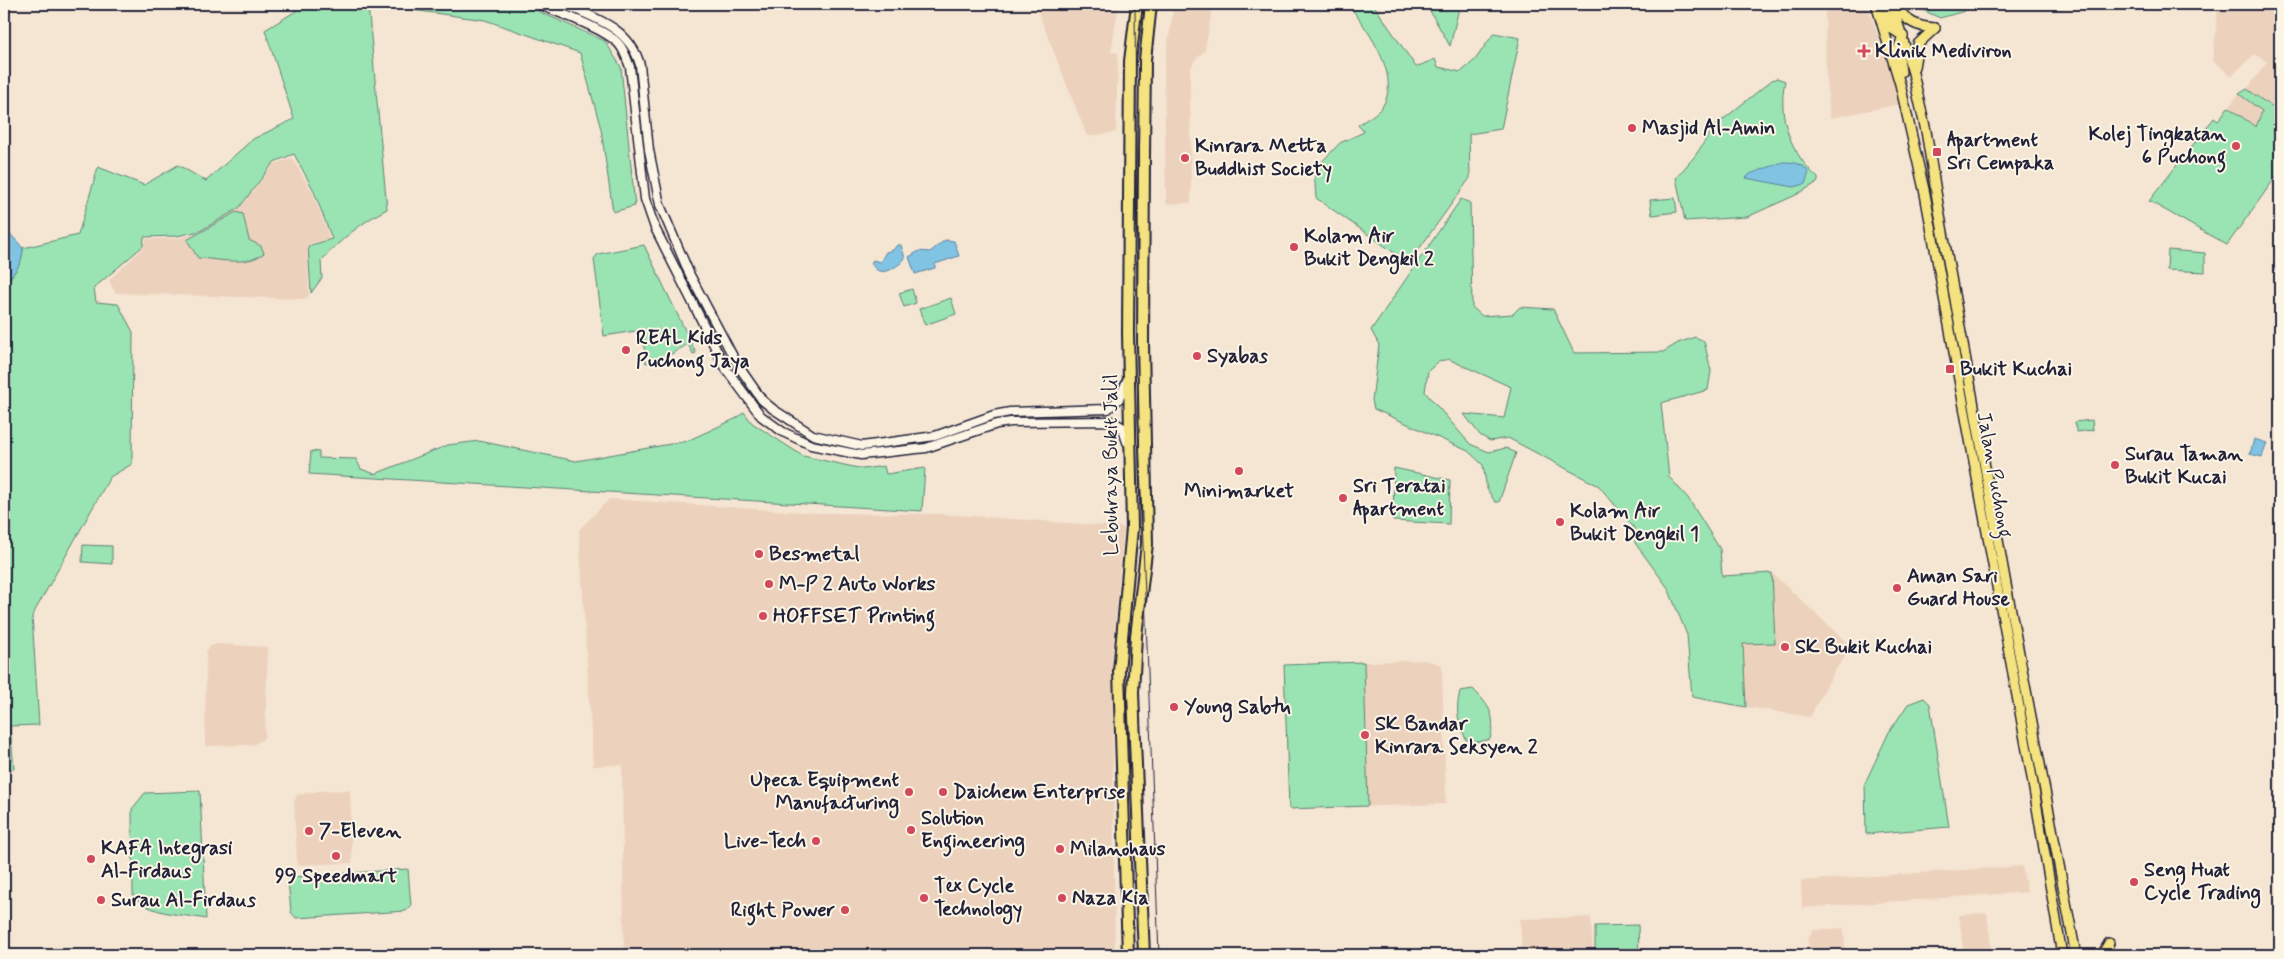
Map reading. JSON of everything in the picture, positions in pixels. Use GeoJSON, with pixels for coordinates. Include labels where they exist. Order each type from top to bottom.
{"type":"FeatureCollection","features":[{"type":"Feature","properties":{"kind":"highway","name":"Lebuhraya Bukit Jalil"},"geometry":{"type":"LineString","coordinates":[[1128,955],[1119,671],[1120,641],[1132,544],[1128,376],[1130,61],[1137,4]]}},
{"type":"Feature","properties":{"kind":"highway","name":"Lebuhraya Bukit Jalil"},"geometry":{"type":"LineString","coordinates":[[1144,955],[1133,693],[1136,636],[1148,544],[1143,344],[1144,156],[1145,60],[1151,5]]}},
{"type":"Feature","properties":{"kind":"main road"},"geometry":{"type":"LineString","coordinates":[[538,4],[608,35],[619,44],[626,55],[630,67],[645,199],[655,228],[726,369],[761,416],[783,432],[811,445],[861,455],[926,448],[997,424],[1068,420],[1116,422],[1126,433],[1130,457]]}},
{"type":"Feature","properties":{"kind":"main road"},"geometry":{"type":"LineString","coordinates":[[563,4],[620,32],[636,51],[640,65],[653,177],[660,205],[690,275],[737,364],[762,400],[773,409],[813,434],[862,446],[935,436],[994,415],[1010,412],[1108,409],[1119,399],[1128,376]]}},
{"type":"Feature","properties":{"kind":"main road","name":"Jalan Puchong"},"geometry":{"type":"LineString","coordinates":[[1876,4],[1900,84],[1926,194],[1951,325],[2062,955]]}},
{"type":"Feature","properties":{"kind":"main road"},"geometry":{"type":"LineString","coordinates":[[1881,4],[1892,29],[1903,36],[1898,50],[1900,84]]}},
{"type":"Feature","properties":{"kind":"main road"},"geometry":{"type":"LineString","coordinates":[[1894,4],[1908,20],[1916,25],[1935,28],[1918,44],[1913,74]]}},
{"type":"Feature","properties":{"kind":"main road","name":"Jalan Puchong"},"geometry":{"type":"LineString","coordinates":[[1894,4],[1926,131],[2000,550],[2076,955]]}},
{"type":"Feature","properties":{"kind":"main road"},"geometry":{"type":"LineString","coordinates":[[1068,410],[1068,420]]}},
{"type":"Feature","properties":{"kind":"main road"},"geometry":{"type":"LineString","coordinates":[[2058,933],[2065,948],[2072,955]]}},
{"type":"Feature","properties":{"kind":"main road"},"geometry":{"type":"LineString","coordinates":[[2102,955],[2110,943]]}},
{"type":"Feature","properties":{"kind":"shaded area"},"geometry":{"type":"Polygon","coordinates":[[[1035,4],[1119,4],[1111,52],[1118,53],[1116,132],[1090,136],[1086,134],[1035,4]]]}},
{"type":"Feature","properties":{"kind":"shaded area"},"geometry":{"type":"Polygon","coordinates":[[[1174,4],[1213,4],[1205,50],[1195,60],[1190,70],[1191,203],[1166,204],[1164,68],[1174,4]]]}},
{"type":"Feature","properties":{"kind":"shaded area"},"geometry":{"type":"Polygon","coordinates":[[[1825,4],[1867,4],[1901,104],[1830,118],[1826,79],[1825,4]]]}},
{"type":"Feature","properties":{"kind":"shaded area","name":"Kolej Tingkatan 6 Puchong"},"geometry":{"type":"Polygon","coordinates":[[[2218,4],[2280,4],[2280,171],[2227,245],[2149,201],[2214,118],[2218,121],[2239,94],[2247,89],[2267,62],[2255,54],[2231,76],[2213,61],[2218,4]]]}},
{"type":"Feature","properties":{"kind":"shaded area"},"geometry":{"type":"Polygon","coordinates":[[[292,158],[312,191],[330,239],[307,245],[309,297],[304,299],[115,293],[109,280],[144,247],[145,239],[178,238],[201,232],[240,208],[274,164],[292,158]]]}},
{"type":"Feature","properties":{"kind":"shaded area"},"geometry":{"type":"Polygon","coordinates":[[[609,499],[819,513],[943,514],[1124,527],[1112,662],[1115,955],[624,955],[622,765],[593,766],[579,530],[609,499]]]}},
{"type":"Feature","properties":{"kind":"shaded area","name":"SK Bukit Kuchai"},"geometry":{"type":"Polygon","coordinates":[[[1772,573],[1847,643],[1850,651],[1835,670],[1810,717],[1722,703],[1722,576],[1772,573]]]}},
{"type":"Feature","properties":{"kind":"shaded area"},"geometry":{"type":"Polygon","coordinates":[[[217,644],[268,647],[265,736],[253,745],[205,746],[206,652],[210,646],[217,644]]]}},
{"type":"Feature","properties":{"kind":"shaded area","name":"SK Bandar Kinrara Seksyen 2"},"geometry":{"type":"Polygon","coordinates":[[[1425,660],[1442,665],[1446,804],[1289,809],[1284,665],[1425,660]]]}},
{"type":"Feature","properties":{"kind":"shaded area"},"geometry":{"type":"Polygon","coordinates":[[[350,790],[352,863],[297,865],[294,803],[297,795],[320,791],[350,790]]]}},
{"type":"Feature","properties":{"kind":"shaded area"},"geometry":{"type":"Polygon","coordinates":[[[2022,866],[2027,892],[1802,908],[1801,881],[2022,866]]]}},
{"type":"Feature","properties":{"kind":"shaded area"},"geometry":{"type":"Polygon","coordinates":[[[1987,913],[1992,955],[1964,955],[1959,915],[1987,913]]]}},
{"type":"Feature","properties":{"kind":"shaded area"},"geometry":{"type":"Polygon","coordinates":[[[1591,917],[1593,955],[1522,955],[1520,919],[1591,917]]]}},
{"type":"Feature","properties":{"kind":"shaded area"},"geometry":{"type":"Polygon","coordinates":[[[1844,928],[1845,955],[1809,955],[1808,938],[1814,930],[1844,928]]]}},
{"type":"Feature","properties":{"kind":"green space"},"geometry":{"type":"Polygon","coordinates":[[[295,4],[368,4],[387,209],[352,232],[321,261],[322,278],[311,293],[308,246],[332,239],[313,189],[294,154],[274,162],[239,208],[200,231],[177,236],[144,237],[143,246],[94,288],[96,302],[118,304],[133,332],[132,464],[110,477],[32,616],[39,725],[10,726],[14,769],[4,771],[5,284],[17,268],[23,248],[78,235],[98,167],[144,185],[178,165],[206,181],[253,139],[294,119],[265,30],[296,11],[295,4]]]}},
{"type":"Feature","properties":{"kind":"green space"},"geometry":{"type":"Polygon","coordinates":[[[368,4],[522,4],[605,41],[621,67],[635,206],[613,212],[601,129],[580,53],[485,20],[368,4]]]}},
{"type":"Feature","properties":{"kind":"green space"},"geometry":{"type":"Polygon","coordinates":[[[1348,4],[1373,4],[1416,67],[1435,59],[1438,67],[1461,72],[1475,60],[1494,33],[1520,38],[1501,129],[1469,134],[1470,178],[1409,263],[1316,198],[1314,170],[1340,143],[1364,132],[1358,125],[1380,110],[1387,95],[1388,81],[1380,53],[1348,4]]]}},
{"type":"Feature","properties":{"kind":"green space"},"geometry":{"type":"Polygon","coordinates":[[[1426,4],[1460,4],[1450,46],[1426,4]]]}},
{"type":"Feature","properties":{"kind":"green space"},"geometry":{"type":"Polygon","coordinates":[[[1917,4],[1963,4],[1965,11],[1940,18],[1918,8],[1917,4]]]}},
{"type":"Feature","properties":{"kind":"green space"},"geometry":{"type":"Polygon","coordinates":[[[1777,78],[1785,81],[1783,108],[1788,134],[1800,158],[1818,178],[1818,182],[1796,195],[1747,217],[1685,221],[1676,178],[1695,156],[1715,126],[1777,78]]]}},
{"type":"Feature","properties":{"kind":"green space","name":"Kolej Tingkatan 6 Puchong"},"geometry":{"type":"Polygon","coordinates":[[[2247,89],[2280,113],[2280,171],[2227,245],[2149,201],[2214,118],[2218,121],[2228,107],[2256,127],[2262,111],[2239,94],[2247,89]]]}},
{"type":"Feature","properties":{"kind":"green space"},"geometry":{"type":"Polygon","coordinates":[[[1675,198],[1677,212],[1652,215],[1650,200],[1675,198]]]}},
{"type":"Feature","properties":{"kind":"green space"},"geometry":{"type":"Polygon","coordinates":[[[1461,199],[1470,203],[1472,307],[1482,316],[1513,314],[1520,307],[1553,309],[1574,353],[1663,352],[1678,343],[1695,337],[1704,341],[1711,371],[1708,390],[1661,403],[1669,477],[1688,498],[1720,549],[1722,576],[1772,573],[1775,643],[1743,644],[1746,707],[1692,697],[1687,635],[1668,588],[1635,543],[1634,528],[1599,486],[1508,438],[1490,441],[1480,435],[1464,414],[1504,418],[1511,387],[1448,359],[1438,362],[1428,371],[1425,392],[1470,444],[1489,452],[1506,448],[1516,453],[1499,502],[1495,502],[1487,489],[1483,465],[1468,451],[1374,409],[1372,400],[1379,345],[1371,330],[1461,199]]]}},
{"type":"Feature","properties":{"kind":"green space"},"geometry":{"type":"Polygon","coordinates":[[[236,212],[243,214],[249,240],[261,246],[264,253],[250,260],[241,261],[198,258],[187,240],[236,212]]]}},
{"type":"Feature","properties":{"kind":"green space"},"geometry":{"type":"Polygon","coordinates":[[[644,245],[696,353],[693,354],[688,344],[661,360],[646,363],[642,330],[604,336],[594,259],[598,254],[644,245]]]}},
{"type":"Feature","properties":{"kind":"green space"},"geometry":{"type":"Polygon","coordinates":[[[2168,250],[2205,253],[2205,272],[2167,270],[2168,250]]]}},
{"type":"Feature","properties":{"kind":"green space"},"geometry":{"type":"Polygon","coordinates":[[[912,289],[916,303],[904,307],[899,293],[912,289]]]}},
{"type":"Feature","properties":{"kind":"green space"},"geometry":{"type":"Polygon","coordinates":[[[951,298],[956,314],[925,325],[919,309],[951,298]]]}},
{"type":"Feature","properties":{"kind":"green space"},"geometry":{"type":"Polygon","coordinates":[[[744,412],[752,423],[803,456],[863,469],[884,466],[886,474],[925,468],[922,511],[309,474],[311,451],[319,452],[319,458],[356,459],[361,469],[375,474],[448,445],[479,441],[576,461],[687,441],[737,418],[744,412]]]}},
{"type":"Feature","properties":{"kind":"green space"},"geometry":{"type":"Polygon","coordinates":[[[2092,420],[2093,430],[2077,432],[2075,422],[2092,420]]]}},
{"type":"Feature","properties":{"kind":"green space"},"geometry":{"type":"Polygon","coordinates":[[[1394,468],[1450,480],[1449,524],[1393,521],[1394,468]]]}},
{"type":"Feature","properties":{"kind":"green space"},"geometry":{"type":"Polygon","coordinates":[[[83,545],[112,546],[112,564],[82,562],[83,545]]]}},
{"type":"Feature","properties":{"kind":"green space"},"geometry":{"type":"Polygon","coordinates":[[[1364,662],[1368,806],[1289,809],[1284,665],[1364,662]]]}},
{"type":"Feature","properties":{"kind":"green space"},"geometry":{"type":"Polygon","coordinates":[[[1473,689],[1490,711],[1493,723],[1490,739],[1479,742],[1466,740],[1458,716],[1460,691],[1473,689]]]}},
{"type":"Feature","properties":{"kind":"green space"},"geometry":{"type":"Polygon","coordinates":[[[1924,698],[1930,704],[1949,827],[1866,834],[1865,783],[1889,732],[1908,704],[1924,698]]]}},
{"type":"Feature","properties":{"kind":"green space"},"geometry":{"type":"Polygon","coordinates":[[[200,791],[206,919],[157,910],[148,907],[133,896],[132,809],[145,793],[200,791]]]}},
{"type":"Feature","properties":{"kind":"green space"},"geometry":{"type":"Polygon","coordinates":[[[408,869],[411,906],[406,911],[296,918],[291,912],[288,880],[293,877],[408,869]]]}},
{"type":"Feature","properties":{"kind":"green space"},"geometry":{"type":"Polygon","coordinates":[[[1638,925],[1639,955],[1595,955],[1595,926],[1638,925]]]}},
{"type":"Feature","properties":{"kind":"water"},"geometry":{"type":"Polygon","coordinates":[[[1783,162],[1798,164],[1809,172],[1805,184],[1794,187],[1746,178],[1750,174],[1783,162]]]}},
{"type":"Feature","properties":{"kind":"water"},"geometry":{"type":"Polygon","coordinates":[[[4,227],[23,248],[20,263],[5,284],[4,289],[4,227]]]}},
{"type":"Feature","properties":{"kind":"water"},"geometry":{"type":"Polygon","coordinates":[[[945,240],[954,241],[959,256],[935,264],[935,268],[915,274],[909,257],[919,251],[930,252],[945,240]]]}},
{"type":"Feature","properties":{"kind":"water"},"geometry":{"type":"Polygon","coordinates":[[[897,245],[901,245],[905,258],[901,263],[885,271],[874,268],[871,263],[873,260],[880,262],[886,252],[893,250],[897,245]]]}},
{"type":"Feature","properties":{"kind":"water"},"geometry":{"type":"Polygon","coordinates":[[[2254,439],[2267,443],[2262,457],[2250,454],[2254,439]]]}},
{"type":"Feature","properties":{"kind":"tram line"},"geometry":{"type":"LineString","coordinates":[[1135,4],[1138,415],[1159,955]]}},
{"type":"Feature","properties":{"kind":"place","name":"Klinik Mediviron"},"geometry":{"type":"Point","coordinates":[1864,51]}},
{"type":"Feature","properties":{"kind":"place","name":"Masjid Al-Amin"},"geometry":{"type":"Point","coordinates":[1632,128]}},
{"type":"Feature","properties":{"kind":"place","name":"Kolej Tingkatan 6 Puchong"},"geometry":{"type":"Point","coordinates":[2236,146]}},
{"type":"Feature","properties":{"kind":"place","name":"Apartment Sri Cempaka"},"geometry":{"type":"Point","coordinates":[1937,152]}},
{"type":"Feature","properties":{"kind":"place","name":"Kinrara Metta Buddhist Society"},"geometry":{"type":"Point","coordinates":[1185,158]}},
{"type":"Feature","properties":{"kind":"place","name":"Kolam Air Bukit Dengkil 2"},"geometry":{"type":"Point","coordinates":[1294,247]}},
{"type":"Feature","properties":{"kind":"place","name":"REAL Kids Puchong Jaya"},"geometry":{"type":"Point","coordinates":[626,350]}},
{"type":"Feature","properties":{"kind":"place","name":"Syabas"},"geometry":{"type":"Point","coordinates":[1197,356]}},
{"type":"Feature","properties":{"kind":"place","name":"Bukit Kuchai"},"geometry":{"type":"Point","coordinates":[1950,369]}},
{"type":"Feature","properties":{"kind":"place","name":"Surau Taman Bukit Kucai"},"geometry":{"type":"Point","coordinates":[2115,465]}},
{"type":"Feature","properties":{"kind":"place","name":"Minimarket"},"geometry":{"type":"Point","coordinates":[1239,471]}},
{"type":"Feature","properties":{"kind":"place","name":"Sri Teratai Apartment"},"geometry":{"type":"Point","coordinates":[1343,498]}},
{"type":"Feature","properties":{"kind":"place","name":"Kolam Air Bukit Dengkil 1"},"geometry":{"type":"Point","coordinates":[1560,522]}},
{"type":"Feature","properties":{"kind":"place","name":"Besmetal"},"geometry":{"type":"Point","coordinates":[759,554]}},
{"type":"Feature","properties":{"kind":"place","name":"M-P 2 Auto Works"},"geometry":{"type":"Point","coordinates":[769,584]}},
{"type":"Feature","properties":{"kind":"place","name":"Aman Sari Guard House"},"geometry":{"type":"Point","coordinates":[1897,588]}},
{"type":"Feature","properties":{"kind":"place","name":"HOFFSET Printing"},"geometry":{"type":"Point","coordinates":[763,616]}},
{"type":"Feature","properties":{"kind":"place","name":"SK Bukit Kuchai"},"geometry":{"type":"Point","coordinates":[1785,647]}},
{"type":"Feature","properties":{"kind":"place","name":"Young Sabtu"},"geometry":{"type":"Point","coordinates":[1174,707]}},
{"type":"Feature","properties":{"kind":"place","name":"SK Bandar Kinrara Seksyen 2"},"geometry":{"type":"Point","coordinates":[1365,735]}},
{"type":"Feature","properties":{"kind":"place","name":"Upeca Equipment Manufacturing"},"geometry":{"type":"Point","coordinates":[909,792]}},
{"type":"Feature","properties":{"kind":"place","name":"Daichem Enterprise"},"geometry":{"type":"Point","coordinates":[943,792]}},
{"type":"Feature","properties":{"kind":"place","name":"Solution Engineering"},"geometry":{"type":"Point","coordinates":[911,830]}},
{"type":"Feature","properties":{"kind":"place","name":"7-Eleven"},"geometry":{"type":"Point","coordinates":[309,831]}},
{"type":"Feature","properties":{"kind":"place","name":"Live-Tech"},"geometry":{"type":"Point","coordinates":[816,841]}},
{"type":"Feature","properties":{"kind":"place","name":"Milanohaus"},"geometry":{"type":"Point","coordinates":[1060,849]}},
{"type":"Feature","properties":{"kind":"place","name":"99 Speedmart"},"geometry":{"type":"Point","coordinates":[336,856]}},
{"type":"Feature","properties":{"kind":"place","name":"KAFA Integrasi Al-Firdaus"},"geometry":{"type":"Point","coordinates":[91,859]}},
{"type":"Feature","properties":{"kind":"place","name":"Seng Huat Cycle Trading"},"geometry":{"type":"Point","coordinates":[2134,882]}},
{"type":"Feature","properties":{"kind":"place","name":"Tex Cycle Technology"},"geometry":{"type":"Point","coordinates":[924,898]}},
{"type":"Feature","properties":{"kind":"place","name":"Naza Kia"},"geometry":{"type":"Point","coordinates":[1062,898]}},
{"type":"Feature","properties":{"kind":"place","name":"Surau Al-Firdaus"},"geometry":{"type":"Point","coordinates":[101,900]}},
{"type":"Feature","properties":{"kind":"place","name":"Right Power"},"geometry":{"type":"Point","coordinates":[845,910]}}]}
